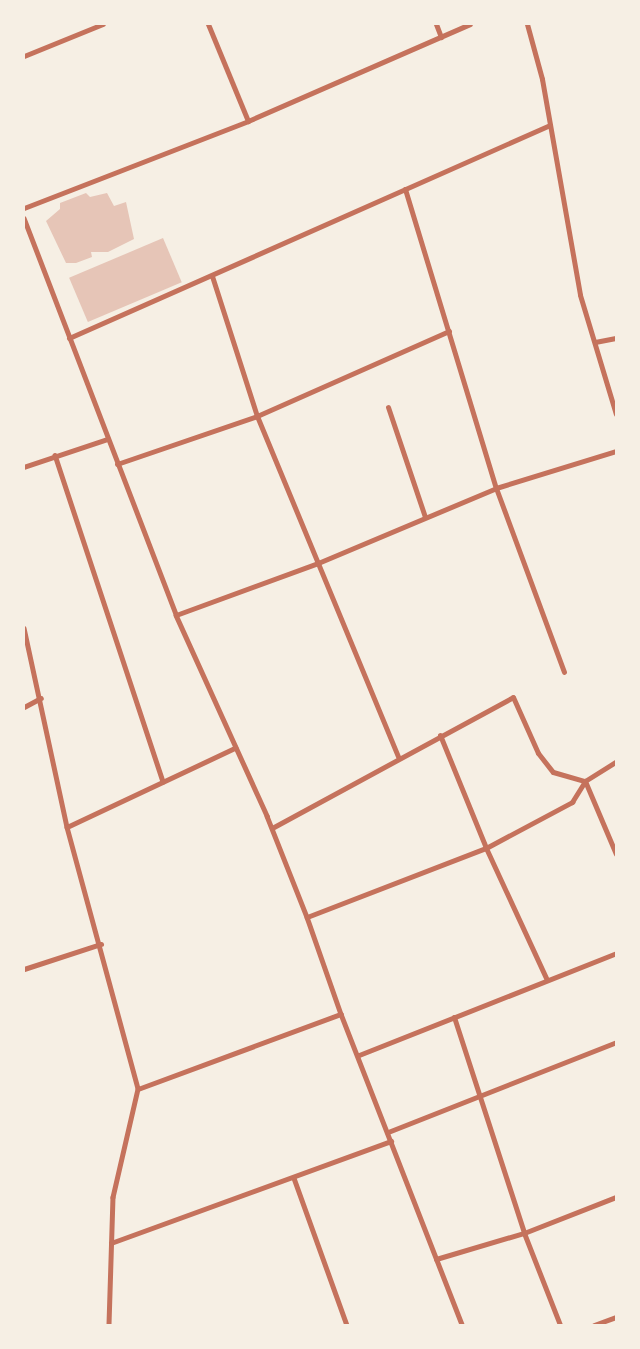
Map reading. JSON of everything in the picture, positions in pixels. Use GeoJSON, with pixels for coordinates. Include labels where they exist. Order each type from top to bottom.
{"type":"FeatureCollection","features":[{"type":"Feature","properties":{"kind":"street"},"geometry":{"type":"LineString","coordinates":[[24,56],[103,24]]}},
{"type":"Feature","properties":{"kind":"street"},"geometry":{"type":"LineString","coordinates":[[208,24],[248,121]]}},
{"type":"Feature","properties":{"kind":"street"},"geometry":{"type":"LineString","coordinates":[[436,24],[441,37]]}},
{"type":"Feature","properties":{"kind":"street"},"geometry":{"type":"LineString","coordinates":[[24,208],[248,121],[470,24]]}},
{"type":"Feature","properties":{"kind":"street"},"geometry":{"type":"LineString","coordinates":[[527,24],[550,124],[580,295],[616,414]]}},
{"type":"Feature","properties":{"kind":"street"},"geometry":{"type":"LineString","coordinates":[[69,338],[550,124]]}},
{"type":"Feature","properties":{"kind":"street"},"geometry":{"type":"LineString","coordinates":[[405,189],[496,488],[564,672]]}},
{"type":"Feature","properties":{"kind":"street"},"geometry":{"type":"LineString","coordinates":[[24,218],[107,439],[176,615],[272,828],[307,917],[341,1014],[359,1055],[462,1325]]}},
{"type":"Feature","properties":{"kind":"street"},"geometry":{"type":"LineString","coordinates":[[212,276],[256,416],[398,757]]}},
{"type":"Feature","properties":{"kind":"street"},"geometry":{"type":"LineString","coordinates":[[117,464],[256,416],[449,331]]}},
{"type":"Feature","properties":{"kind":"street"},"geometry":{"type":"LineString","coordinates":[[595,342],[616,338]]}},
{"type":"Feature","properties":{"kind":"street"},"geometry":{"type":"LineString","coordinates":[[388,407],[425,517]]}},
{"type":"Feature","properties":{"kind":"street"},"geometry":{"type":"LineString","coordinates":[[24,467],[107,439]]}},
{"type":"Feature","properties":{"kind":"street"},"geometry":{"type":"LineString","coordinates":[[176,615],[318,563],[496,488],[616,451]]}},
{"type":"Feature","properties":{"kind":"street"},"geometry":{"type":"LineString","coordinates":[[55,456],[163,782]]}},
{"type":"Feature","properties":{"kind":"street"},"geometry":{"type":"LineString","coordinates":[[24,628],[41,698],[67,827],[101,944],[138,1089],[113,1197],[109,1325]]}},
{"type":"Feature","properties":{"kind":"street"},"geometry":{"type":"LineString","coordinates":[[272,828],[398,757],[513,697],[538,753],[553,772],[585,781]]}},
{"type":"Feature","properties":{"kind":"street"},"geometry":{"type":"LineString","coordinates":[[24,707],[41,698]]}},
{"type":"Feature","properties":{"kind":"street"},"geometry":{"type":"LineString","coordinates":[[440,735],[486,848],[547,980]]}},
{"type":"Feature","properties":{"kind":"street"},"geometry":{"type":"LineString","coordinates":[[67,827],[235,748]]}},
{"type":"Feature","properties":{"kind":"street"},"geometry":{"type":"LineString","coordinates":[[307,917],[486,848],[572,802],[585,781],[616,762]]}},
{"type":"Feature","properties":{"kind":"street"},"geometry":{"type":"LineString","coordinates":[[585,781],[616,854]]}},
{"type":"Feature","properties":{"kind":"street"},"geometry":{"type":"LineString","coordinates":[[24,969],[101,944]]}},
{"type":"Feature","properties":{"kind":"street"},"geometry":{"type":"LineString","coordinates":[[359,1055],[616,953]]}},
{"type":"Feature","properties":{"kind":"street"},"geometry":{"type":"LineString","coordinates":[[138,1089],[341,1014]]}},
{"type":"Feature","properties":{"kind":"street"},"geometry":{"type":"LineString","coordinates":[[454,1017],[478,1096],[524,1233],[560,1325]]}},
{"type":"Feature","properties":{"kind":"street"},"geometry":{"type":"LineString","coordinates":[[388,1132],[616,1042]]}},
{"type":"Feature","properties":{"kind":"street"},"geometry":{"type":"LineString","coordinates":[[111,1243],[294,1178],[391,1141]]}},
{"type":"Feature","properties":{"kind":"street"},"geometry":{"type":"LineString","coordinates":[[294,1178],[347,1325]]}},
{"type":"Feature","properties":{"kind":"street"},"geometry":{"type":"LineString","coordinates":[[436,1258],[524,1233],[616,1197]]}},
{"type":"Feature","properties":{"kind":"street"},"geometry":{"type":"LineString","coordinates":[[594,1325],[616,1317]]}},
{"type":"Feature","properties":{"kind":"building"},"geometry":{"type":"Polygon","coordinates":[[[86,193],[90,197],[107,193],[114,206],[126,202],[134,239],[108,252],[91,252],[92,257],[76,263],[66,263],[46,221],[60,209],[60,203],[86,193]]]}},
{"type":"Feature","properties":{"kind":"building"},"geometry":{"type":"Polygon","coordinates":[[[163,238],[182,282],[88,322],[69,278],[163,238]]]}}]}
